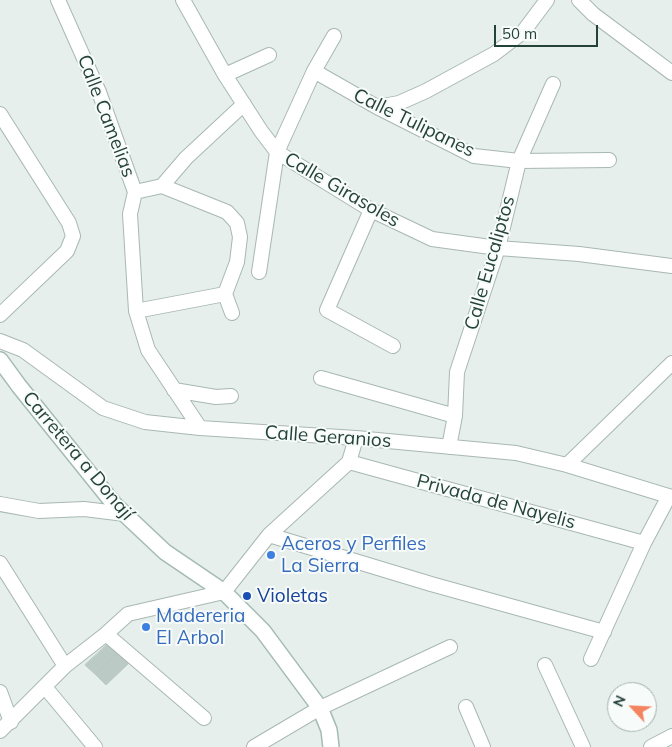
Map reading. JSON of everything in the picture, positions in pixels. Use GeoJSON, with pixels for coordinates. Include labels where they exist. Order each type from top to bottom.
{"type":"FeatureCollection","features":[{"type":"Feature","properties":{"kind":"main road","name":"Carretera a Donají"},"geometry":{"type":"LineString","coordinates":[[0,360],[114,504],[165,552],[224,592],[263,631],[320,708],[329,730],[332,747]]}},
{"type":"Feature","properties":{"kind":"street","name":"Calle Camelias"},"geometry":{"type":"LineString","coordinates":[[58,0],[99,92],[134,192],[130,214],[136,311],[148,350],[200,428]]}},
{"type":"Feature","properties":{"kind":"street","name":"Calle Girasoles"},"geometry":{"type":"LineString","coordinates":[[183,0],[225,75],[261,131],[277,152],[371,210],[432,239],[498,248],[579,254],[672,266]]}},
{"type":"Feature","properties":{"kind":"street"},"geometry":{"type":"LineString","coordinates":[[377,108],[399,103],[426,91],[494,54],[523,32],[547,0]]}},
{"type":"Feature","properties":{"kind":"street"},"geometry":{"type":"LineString","coordinates":[[579,0],[593,14],[672,73]]}},
{"type":"Feature","properties":{"kind":"street"},"geometry":{"type":"LineString","coordinates":[[259,272],[277,152],[314,71],[334,36]]}},
{"type":"Feature","properties":{"kind":"street"},"geometry":{"type":"LineString","coordinates":[[225,75],[269,55]]}},
{"type":"Feature","properties":{"kind":"street","name":"Calle Tulipanes"},"geometry":{"type":"LineString","coordinates":[[314,71],[377,108],[474,156],[519,161],[609,160]]}},
{"type":"Feature","properties":{"kind":"street","name":"Calle Eucaliptos"},"geometry":{"type":"LineString","coordinates":[[450,447],[457,372],[498,248],[519,161],[554,84]]}},
{"type":"Feature","properties":{"kind":"street"},"geometry":{"type":"LineString","coordinates":[[162,186],[186,158],[244,104]]}},
{"type":"Feature","properties":{"kind":"street"},"geometry":{"type":"LineString","coordinates":[[0,114],[69,223],[73,236],[67,252],[0,315]]}},
{"type":"Feature","properties":{"kind":"street"},"geometry":{"type":"LineString","coordinates":[[134,192],[162,186],[227,212],[237,222],[240,237],[237,262],[225,294],[232,313]]}},
{"type":"Feature","properties":{"kind":"street"},"geometry":{"type":"LineString","coordinates":[[371,210],[327,310],[387,344]]}},
{"type":"Feature","properties":{"kind":"street"},"geometry":{"type":"LineString","coordinates":[[136,311],[225,294]]}},
{"type":"Feature","properties":{"kind":"street","name":"Calle Geranios"},"geometry":{"type":"LineString","coordinates":[[0,341],[23,350],[103,408],[145,422],[200,428],[356,438],[516,453],[567,465],[670,497]]}},
{"type":"Feature","properties":{"kind":"street"},"geometry":{"type":"LineString","coordinates":[[567,465],[672,363]]}},
{"type":"Feature","properties":{"kind":"street"},"geometry":{"type":"LineString","coordinates":[[321,378],[454,416]]}},
{"type":"Feature","properties":{"kind":"street"},"geometry":{"type":"LineString","coordinates":[[174,390],[216,397],[231,396]]}},
{"type":"Feature","properties":{"kind":"street"},"geometry":{"type":"LineString","coordinates":[[0,731],[65,666],[128,614],[224,592],[269,535],[348,462],[356,438]]}},
{"type":"Feature","properties":{"kind":"street","name":"Privada de Nayelis"},"geometry":{"type":"LineString","coordinates":[[348,462],[644,543]]}},
{"type":"Feature","properties":{"kind":"street"},"geometry":{"type":"LineString","coordinates":[[591,659],[644,543],[670,497]]}},
{"type":"Feature","properties":{"kind":"street"},"geometry":{"type":"LineString","coordinates":[[0,504],[39,511],[84,510],[125,514]]}},
{"type":"Feature","properties":{"kind":"street"},"geometry":{"type":"LineString","coordinates":[[269,535],[431,584],[604,632]]}},
{"type":"Feature","properties":{"kind":"street"},"geometry":{"type":"LineString","coordinates":[[0,563],[65,666]]}},
{"type":"Feature","properties":{"kind":"street"},"geometry":{"type":"LineString","coordinates":[[106,634],[204,718]]}},
{"type":"Feature","properties":{"kind":"street"},"geometry":{"type":"LineString","coordinates":[[254,747],[320,708],[450,647]]}},
{"type":"Feature","properties":{"kind":"street"},"geometry":{"type":"LineString","coordinates":[[545,665],[583,747]]}},
{"type":"Feature","properties":{"kind":"street"},"geometry":{"type":"LineString","coordinates":[[45,687],[95,747]]}},
{"type":"Feature","properties":{"kind":"street"},"geometry":{"type":"LineString","coordinates":[[0,692],[11,722]]}},
{"type":"Feature","properties":{"kind":"street"},"geometry":{"type":"LineString","coordinates":[[466,707],[484,747]]}},
{"type":"Feature","properties":{"kind":"street"},"geometry":{"type":"LineString","coordinates":[[651,747],[672,736]]}},
{"type":"Feature","properties":{"kind":"building"},"geometry":{"type":"Polygon","coordinates":[[[109,643],[119,652],[96,675],[85,665],[109,643]]]}},
{"type":"Feature","properties":{"kind":"building"},"geometry":{"type":"Polygon","coordinates":[[[119,652],[129,663],[106,685],[96,675],[119,652]]]}},
{"type":"Feature","properties":{"kind":"place","name":"Aceros y Perfiles La Sierra"},"geometry":{"type":"Point","coordinates":[271,555]}},
{"type":"Feature","properties":{"kind":"place","name":"Violetas"},"geometry":{"type":"Point","coordinates":[247,596]}},
{"type":"Feature","properties":{"kind":"place","name":"Madereria El Arbol"},"geometry":{"type":"Point","coordinates":[146,627]}}]}
